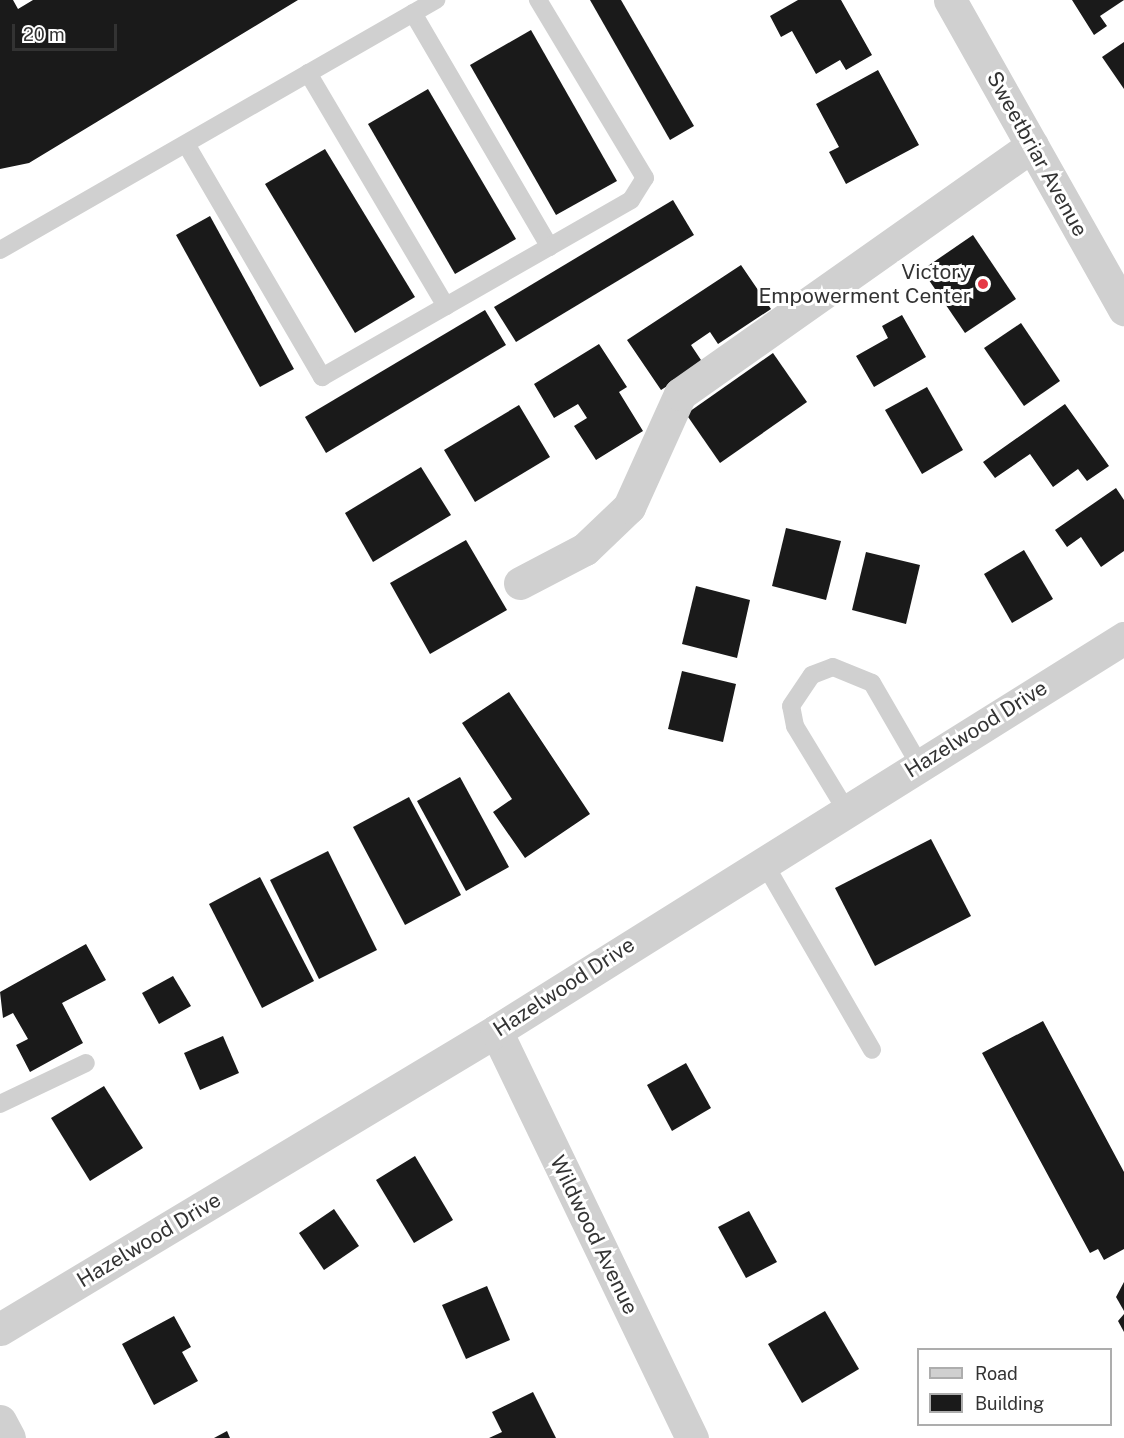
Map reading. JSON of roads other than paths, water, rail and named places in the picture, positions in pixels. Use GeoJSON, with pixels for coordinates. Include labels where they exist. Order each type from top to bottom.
{"type":"FeatureCollection","features":[{"type":"Feature","properties":{"kind":"street","name":"Sweetbriar Avenue"},"geometry":{"type":"LineString","coordinates":[[950,0],[1124,309]]}},
{"type":"Feature","properties":{"kind":"street"},"geometry":{"type":"LineString","coordinates":[[520,584],[585,549],[629,507],[680,394],[1032,146]]}},
{"type":"Feature","properties":{"kind":"street","name":"Hazelwood Drive"},"geometry":{"type":"LineString","coordinates":[[0,1329],[496,1031],[763,861],[1124,638]]}},
{"type":"Feature","properties":{"kind":"street","name":"Wildwood Avenue"},"geometry":{"type":"LineString","coordinates":[[496,1031],[692,1438]]}},
{"type":"Feature","properties":{"kind":"street"},"geometry":{"type":"LineString","coordinates":[[0,1421],[9,1438]]}},
{"type":"Feature","properties":{"kind":"lane"},"geometry":{"type":"LineString","coordinates":[[0,250],[436,0]]}},
{"type":"Feature","properties":{"kind":"lane"},"geometry":{"type":"LineString","coordinates":[[186,144],[322,377],[631,200],[645,178],[538,0]]}},
{"type":"Feature","properties":{"kind":"lane"},"geometry":{"type":"LineString","coordinates":[[413,13],[550,247]]}},
{"type":"Feature","properties":{"kind":"lane"},"geometry":{"type":"LineString","coordinates":[[308,74],[446,306]]}},
{"type":"Feature","properties":{"kind":"lane"},"geometry":{"type":"LineString","coordinates":[[846,810],[795,726],[791,706],[812,675],[833,667],[872,683],[919,764]]}},
{"type":"Feature","properties":{"kind":"lane"},"geometry":{"type":"LineString","coordinates":[[763,861],[872,1050]]}},
{"type":"Feature","properties":{"kind":"lane"},"geometry":{"type":"LineString","coordinates":[[0,1104],[86,1063]]}},
{"type":"Feature","properties":{"kind":"place","name":"Victory Empowerment Center"},"geometry":{"type":"Point","coordinates":[983,284]}}]}
